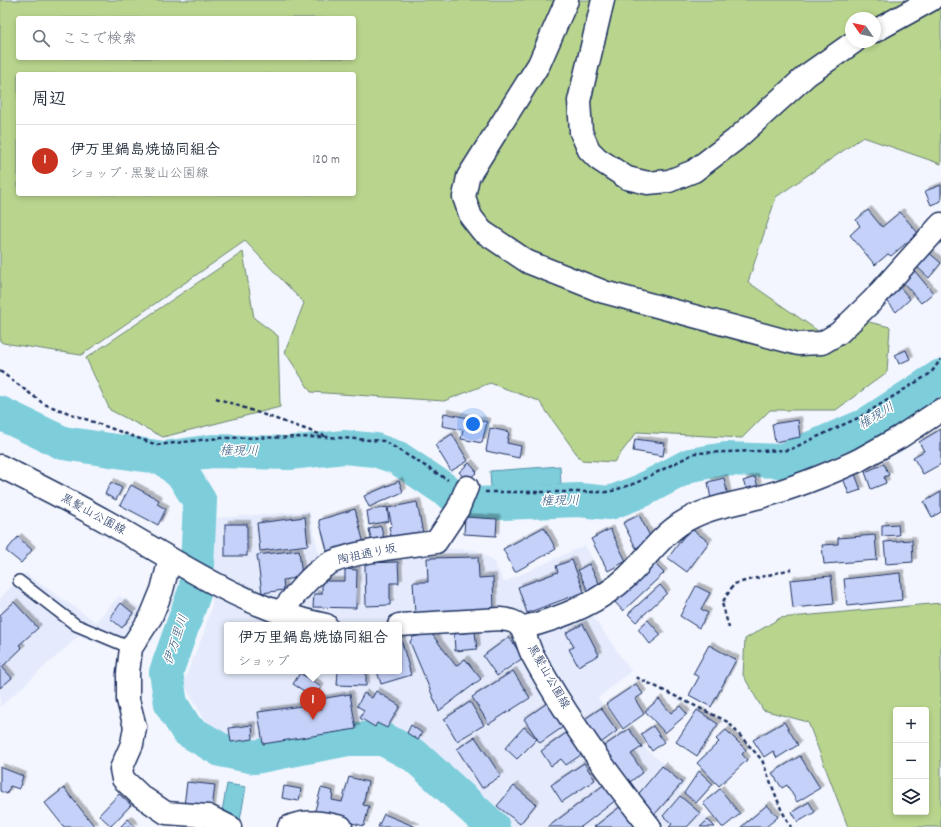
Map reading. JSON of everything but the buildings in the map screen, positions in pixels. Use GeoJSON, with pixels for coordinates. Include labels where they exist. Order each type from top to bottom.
{"type":"FeatureCollection","features":[{"type":"Feature","properties":{"kind":"street"},"geometry":{"type":"LineString","coordinates":[[568,0],[539,64],[468,176],[464,197],[470,217],[482,231],[528,262],[604,292],[798,344],[822,343],[839,333],[872,302],[941,224]]}},
{"type":"Feature","properties":{"kind":"street"},"geometry":{"type":"LineString","coordinates":[[603,0],[579,101],[581,132],[589,150],[598,159],[627,178],[648,183],[669,181],[694,171],[735,140],[807,75],[845,48]]}},
{"type":"Feature","properties":{"kind":"street"},"geometry":{"type":"LineString","coordinates":[[881,28],[931,0]]}},
{"type":"Feature","properties":{"kind":"street"},"geometry":{"type":"LineString","coordinates":[[402,625],[500,619],[514,621],[522,628],[573,612],[599,598],[627,577],[660,541],[681,524],[703,512],[811,482],[857,461],[900,437],[941,410]]}},
{"type":"Feature","properties":{"kind":"street","name":"黒髪山公園線"},"geometry":{"type":"LineString","coordinates":[[0,466],[111,524],[214,584],[280,613]]}},
{"type":"Feature","properties":{"kind":"street","name":"陶祖通り坂"},"geometry":{"type":"LineString","coordinates":[[280,613],[313,576],[330,563],[353,556],[436,542],[464,496]]}},
{"type":"Feature","properties":{"kind":"street"},"geometry":{"type":"LineString","coordinates":[[177,563],[162,590],[151,617],[131,648],[128,673],[128,700],[135,727],[132,744],[121,769],[123,779],[141,796],[166,813],[208,816],[230,827]]}},
{"type":"Feature","properties":{"kind":"street"},"geometry":{"type":"LineString","coordinates":[[280,613],[310,622]]}},
{"type":"Feature","properties":{"kind":"street","name":"黒髪山公園線"},"geometry":{"type":"LineString","coordinates":[[522,628],[531,653],[573,720],[624,794],[650,827]]}},
{"type":"Feature","properties":{"kind":"street"},"geometry":{"type":"LineString","coordinates":[[289,827],[296,824],[323,823],[341,827]]}},
{"type":"Feature","properties":{"kind":"lane"},"geometry":{"type":"LineString","coordinates":[[19,581],[76,625],[131,648]]}},
{"type":"Feature","properties":{"kind":"path"},"geometry":{"type":"LineString","coordinates":[[0,371],[44,404],[157,445],[219,438],[327,437],[384,442],[447,480],[464,496],[489,493],[570,491],[609,492],[636,483],[695,452],[789,450],[860,417],[931,372],[941,359]]}},
{"type":"Feature","properties":{"kind":"path"},"geometry":{"type":"LineString","coordinates":[[216,398],[327,437]]}},
{"type":"Feature","properties":{"kind":"path"},"geometry":{"type":"LineString","coordinates":[[729,628],[722,603],[734,584],[791,569]]}},
{"type":"Feature","properties":{"kind":"path"},"geometry":{"type":"LineString","coordinates":[[636,677],[728,722],[762,760],[781,809],[791,827]]}},
{"type":"Feature","properties":{"kind":"shaded area"},"geometry":{"type":"Polygon","coordinates":[[[309,511],[322,568],[431,548],[476,550],[493,560],[504,582],[585,545],[612,596],[589,611],[631,671],[598,698],[622,732],[632,726],[647,750],[686,782],[679,792],[717,827],[502,827],[405,739],[365,731],[261,750],[225,742],[205,720],[183,683],[203,635],[212,605],[214,518],[309,511]]]}},
{"type":"Feature","properties":{"kind":"shaded area"},"geometry":{"type":"Polygon","coordinates":[[[25,573],[96,622],[119,596],[147,611],[116,650],[79,636],[0,707],[0,598],[25,573]]]}},
{"type":"Feature","properties":{"kind":"green space"},"geometry":{"type":"Polygon","coordinates":[[[0,0],[941,0],[941,164],[863,137],[776,197],[748,282],[821,333],[856,319],[890,327],[887,372],[836,410],[770,410],[742,438],[637,432],[614,462],[581,460],[539,401],[490,383],[444,401],[311,392],[285,352],[304,303],[245,241],[81,355],[3,343],[0,341],[0,0]]]}},
{"type":"Feature","properties":{"kind":"green space"},"geometry":{"type":"Polygon","coordinates":[[[243,252],[254,318],[278,336],[280,407],[163,437],[110,410],[86,358],[243,252]]]}},
{"type":"Feature","properties":{"kind":"green space"},"geometry":{"type":"Polygon","coordinates":[[[941,603],[941,827],[848,827],[808,722],[763,710],[743,675],[745,639],[780,618],[941,603]]]}},
{"type":"Feature","properties":{"kind":"water"},"geometry":{"type":"Polygon","coordinates":[[[560,466],[561,484],[491,489],[490,471],[560,466]]]}},
{"type":"Feature","properties":{"kind":"water"},"geometry":{"type":"Polygon","coordinates":[[[227,784],[246,787],[240,820],[222,811],[227,784]]]}},
{"type":"Feature","properties":{"kind":"waterway","name":"権現川"},"geometry":{"type":"LineString","coordinates":[[164,458],[213,451],[289,453],[344,447],[375,450],[398,458],[453,495],[474,504],[579,500],[610,503],[641,491],[690,465],[726,459],[781,461],[864,426],[941,376]]}},
{"type":"Feature","properties":{"kind":"waterway","name":"伊万里川"},"geometry":{"type":"LineString","coordinates":[[0,413],[63,443],[164,458],[184,476],[200,502],[196,588],[166,672],[171,704],[187,730],[221,750],[255,757],[348,739],[383,739],[415,756],[493,827]]}},
{"type":"Feature","properties":{"kind":"place","name":"伊万里鍋島焼協同組合"},"geometry":{"type":"Point","coordinates":[313,720]}}]}
